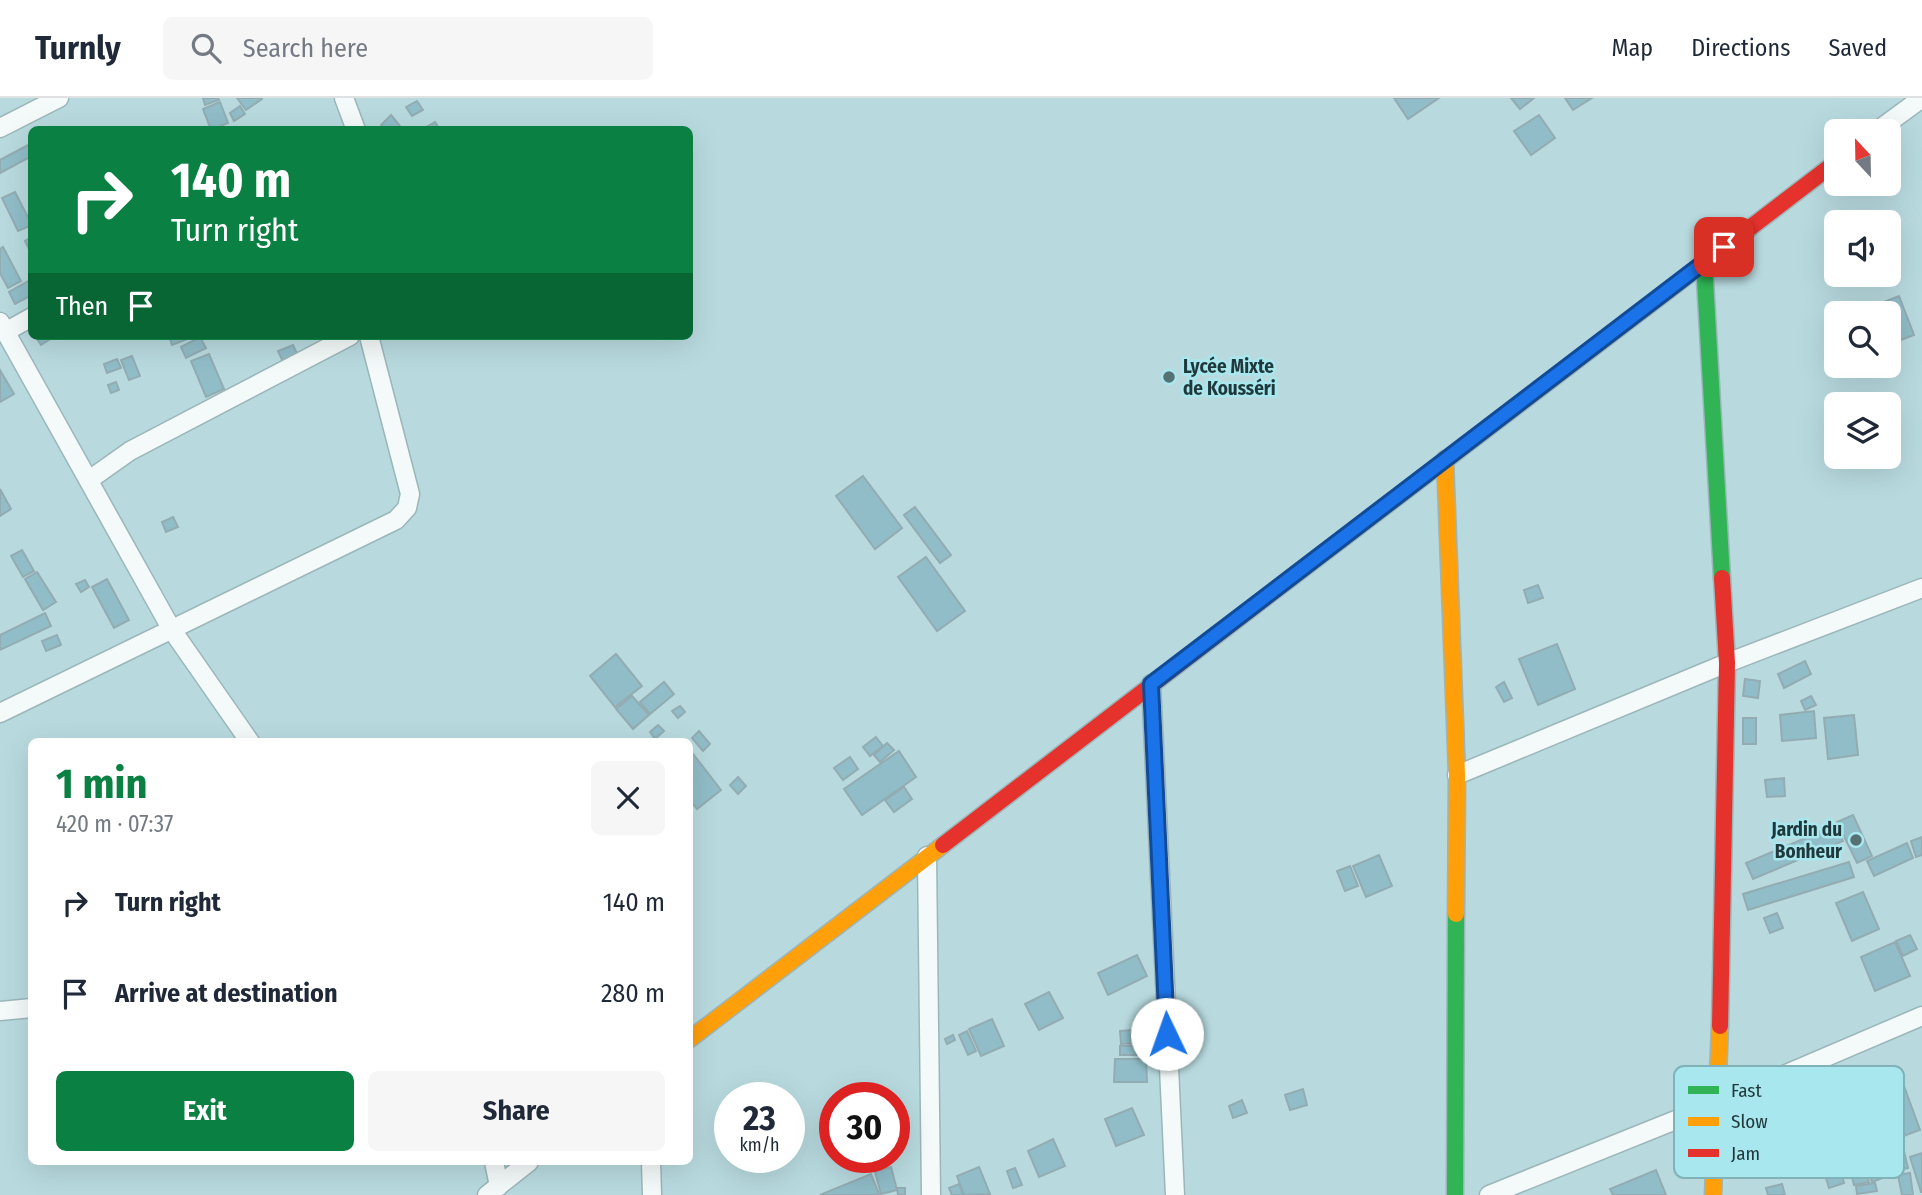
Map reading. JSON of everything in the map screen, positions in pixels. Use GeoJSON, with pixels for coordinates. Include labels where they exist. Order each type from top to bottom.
{"type":"FeatureCollection","features":[{"type":"Feature","properties":{"kind":"street"},"geometry":{"type":"LineString","coordinates":[[0,128],[59,98]]}},
{"type":"Feature","properties":{"kind":"street"},"geometry":{"type":"LineString","coordinates":[[344,98],[354,126]]}},
{"type":"Feature","properties":{"kind":"street"},"geometry":{"type":"LineString","coordinates":[[1893,119],[1922,98]]}},
{"type":"Feature","properties":{"kind":"street"},"geometry":{"type":"LineString","coordinates":[[693,1037],[1824,171]]}},
{"type":"Feature","properties":{"kind":"street"},"geometry":{"type":"LineString","coordinates":[[1704,262],[1727,663],[1719,1066]]}},
{"type":"Feature","properties":{"kind":"street"},"geometry":{"type":"LineString","coordinates":[[28,318],[3,327],[173,631],[247,738]]}},
{"type":"Feature","properties":{"kind":"street"},"geometry":{"type":"LineString","coordinates":[[89,480],[130,451],[341,340]]}},
{"type":"Feature","properties":{"kind":"street"},"geometry":{"type":"LineString","coordinates":[[0,713],[396,520],[407,508],[410,494],[370,340]]}},
{"type":"Feature","properties":{"kind":"street"},"geometry":{"type":"LineString","coordinates":[[1445,459],[1457,775],[1455,1195]]}},
{"type":"Feature","properties":{"kind":"street"},"geometry":{"type":"LineString","coordinates":[[1457,775],[1727,663],[1922,588]]}},
{"type":"Feature","properties":{"kind":"street"},"geometry":{"type":"LineString","coordinates":[[1151,684],[1175,1195]]}},
{"type":"Feature","properties":{"kind":"street"},"geometry":{"type":"LineString","coordinates":[[927,856],[930,1195]]}},
{"type":"Feature","properties":{"kind":"street"},"geometry":{"type":"LineString","coordinates":[[0,1011],[28,1008]]}},
{"type":"Feature","properties":{"kind":"street"},"geometry":{"type":"LineString","coordinates":[[1803,1066],[1922,1016]]}},
{"type":"Feature","properties":{"kind":"street"},"geometry":{"type":"LineString","coordinates":[[1489,1195],[1674,1120]]}},
{"type":"Feature","properties":{"kind":"street"},"geometry":{"type":"LineString","coordinates":[[493,1190],[494,1165]]}},
{"type":"Feature","properties":{"kind":"street"},"geometry":{"type":"LineString","coordinates":[[493,1190],[524,1165]]}},
{"type":"Feature","properties":{"kind":"street"},"geometry":{"type":"LineString","coordinates":[[651,1165],[652,1195]]}},
{"type":"Feature","properties":{"kind":"building"},"geometry":{"type":"Polygon","coordinates":[[[203,98],[218,98],[219,100],[205,105],[203,98]]]}},
{"type":"Feature","properties":{"kind":"building"},"geometry":{"type":"Polygon","coordinates":[[[237,98],[262,98],[262,99],[246,110],[237,98]]]}},
{"type":"Feature","properties":{"kind":"building"},"geometry":{"type":"Polygon","coordinates":[[[1394,98],[1439,98],[1408,119],[1394,98]]]}},
{"type":"Feature","properties":{"kind":"building"},"geometry":{"type":"Polygon","coordinates":[[[1511,98],[1534,98],[1520,109],[1511,98]]]}},
{"type":"Feature","properties":{"kind":"building"},"geometry":{"type":"Polygon","coordinates":[[[1565,98],[1592,98],[1573,110],[1565,98]]]}},
{"type":"Feature","properties":{"kind":"building"},"geometry":{"type":"Polygon","coordinates":[[[417,101],[423,110],[412,116],[406,107],[417,101]]]}},
{"type":"Feature","properties":{"kind":"building"},"geometry":{"type":"Polygon","coordinates":[[[220,102],[228,123],[209,126],[203,109],[220,102]]]}},
{"type":"Feature","properties":{"kind":"building"},"geometry":{"type":"Polygon","coordinates":[[[240,106],[245,114],[234,121],[230,113],[240,106]]]}},
{"type":"Feature","properties":{"kind":"building"},"geometry":{"type":"Polygon","coordinates":[[[391,115],[400,126],[382,126],[391,115]]]}},
{"type":"Feature","properties":{"kind":"building"},"geometry":{"type":"Polygon","coordinates":[[[1539,115],[1555,138],[1531,155],[1514,131],[1539,115]]]}},
{"type":"Feature","properties":{"kind":"building"},"geometry":{"type":"Polygon","coordinates":[[[28,145],[28,158],[0,173],[0,160],[28,145]]]}},
{"type":"Feature","properties":{"kind":"building"},"geometry":{"type":"Polygon","coordinates":[[[15,192],[28,217],[28,227],[18,231],[2,198],[15,192]]]}},
{"type":"Feature","properties":{"kind":"building"},"geometry":{"type":"Polygon","coordinates":[[[3,247],[21,281],[8,288],[0,273],[0,249],[3,247]]]}},
{"type":"Feature","properties":{"kind":"building"},"geometry":{"type":"Polygon","coordinates":[[[28,281],[28,297],[15,304],[9,292],[28,281]]]}},
{"type":"Feature","properties":{"kind":"building"},"geometry":{"type":"Polygon","coordinates":[[[1899,296],[1901,301],[1886,301],[1899,296]]]}},
{"type":"Feature","properties":{"kind":"building"},"geometry":{"type":"Polygon","coordinates":[[[1901,301],[1914,335],[1901,340],[1901,301]]]}},
{"type":"Feature","properties":{"kind":"building"},"geometry":{"type":"Polygon","coordinates":[[[170,340],[185,340],[172,345],[170,340]]]}},
{"type":"Feature","properties":{"kind":"building"},"geometry":{"type":"Polygon","coordinates":[[[194,340],[202,340],[206,348],[186,358],[181,347],[194,340]]]}},
{"type":"Feature","properties":{"kind":"building"},"geometry":{"type":"Polygon","coordinates":[[[293,345],[299,358],[284,364],[278,351],[293,345]]]}},
{"type":"Feature","properties":{"kind":"building"},"geometry":{"type":"Polygon","coordinates":[[[209,354],[224,389],[206,397],[191,361],[209,354]]]}},
{"type":"Feature","properties":{"kind":"building"},"geometry":{"type":"Polygon","coordinates":[[[132,356],[140,376],[129,380],[121,360],[132,356]]]}},
{"type":"Feature","properties":{"kind":"building"},"geometry":{"type":"Polygon","coordinates":[[[117,359],[121,368],[107,373],[104,364],[117,359]]]}},
{"type":"Feature","properties":{"kind":"building"},"geometry":{"type":"Polygon","coordinates":[[[0,370],[14,394],[0,402],[0,370]]]}},
{"type":"Feature","properties":{"kind":"building"},"geometry":{"type":"Polygon","coordinates":[[[116,382],[119,390],[111,393],[108,385],[116,382]]]}},
{"type":"Feature","properties":{"kind":"building"},"geometry":{"type":"Polygon","coordinates":[[[863,476],[902,528],[875,549],[836,496],[863,476]]]}},
{"type":"Feature","properties":{"kind":"building"},"geometry":{"type":"Polygon","coordinates":[[[0,489],[11,509],[0,516],[0,489]]]}},
{"type":"Feature","properties":{"kind":"building"},"geometry":{"type":"Polygon","coordinates":[[[915,507],[951,555],[940,563],[904,515],[915,507]]]}},
{"type":"Feature","properties":{"kind":"building"},"geometry":{"type":"Polygon","coordinates":[[[173,517],[178,527],[166,532],[162,522],[173,517]]]}},
{"type":"Feature","properties":{"kind":"building"},"geometry":{"type":"Polygon","coordinates":[[[22,550],[34,571],[23,577],[11,556],[22,550]]]}},
{"type":"Feature","properties":{"kind":"building"},"geometry":{"type":"Polygon","coordinates":[[[926,557],[965,611],[937,631],[898,577],[926,557]]]}},
{"type":"Feature","properties":{"kind":"building"},"geometry":{"type":"Polygon","coordinates":[[[37,572],[56,602],[43,610],[25,579],[37,572]]]}},
{"type":"Feature","properties":{"kind":"building"},"geometry":{"type":"Polygon","coordinates":[[[107,579],[129,620],[114,628],[92,587],[107,579]]]}},
{"type":"Feature","properties":{"kind":"building"},"geometry":{"type":"Polygon","coordinates":[[[85,580],[89,587],[81,592],[76,584],[85,580]]]}},
{"type":"Feature","properties":{"kind":"building"},"geometry":{"type":"Polygon","coordinates":[[[1538,585],[1543,598],[1528,603],[1524,590],[1538,585]]]}},
{"type":"Feature","properties":{"kind":"building"},"geometry":{"type":"Polygon","coordinates":[[[45,613],[51,626],[0,650],[0,635],[45,613]]]}},
{"type":"Feature","properties":{"kind":"building"},"geometry":{"type":"Polygon","coordinates":[[[57,635],[61,645],[46,651],[42,641],[57,635]]]}},
{"type":"Feature","properties":{"kind":"building"},"geometry":{"type":"Polygon","coordinates":[[[1557,644],[1575,689],[1538,705],[1519,659],[1557,644]]]}},
{"type":"Feature","properties":{"kind":"building"},"geometry":{"type":"Polygon","coordinates":[[[616,654],[642,686],[615,707],[590,676],[616,654]]]}},
{"type":"Feature","properties":{"kind":"building"},"geometry":{"type":"Polygon","coordinates":[[[1805,661],[1811,674],[1784,688],[1778,674],[1805,661]]]}},
{"type":"Feature","properties":{"kind":"building"},"geometry":{"type":"Polygon","coordinates":[[[1745,679],[1760,681],[1758,698],[1743,696],[1745,679]]]}},
{"type":"Feature","properties":{"kind":"building"},"geometry":{"type":"Polygon","coordinates":[[[664,682],[674,694],[650,714],[640,702],[664,682]]]}},
{"type":"Feature","properties":{"kind":"building"},"geometry":{"type":"Polygon","coordinates":[[[1504,682],[1512,698],[1504,702],[1496,687],[1504,682]]]}},
{"type":"Feature","properties":{"kind":"building"},"geometry":{"type":"Polygon","coordinates":[[[632,696],[649,715],[633,729],[616,709],[632,696]]]}},
{"type":"Feature","properties":{"kind":"building"},"geometry":{"type":"Polygon","coordinates":[[[1811,696],[1816,705],[1805,710],[1801,701],[1811,696]]]}},
{"type":"Feature","properties":{"kind":"building"},"geometry":{"type":"Polygon","coordinates":[[[680,706],[685,712],[678,718],[672,711],[680,706]]]}},
{"type":"Feature","properties":{"kind":"building"},"geometry":{"type":"Polygon","coordinates":[[[1814,711],[1816,738],[1782,741],[1780,715],[1814,711]]]}},
{"type":"Feature","properties":{"kind":"building"},"geometry":{"type":"Polygon","coordinates":[[[1854,715],[1858,755],[1828,759],[1824,718],[1854,715]]]}},
{"type":"Feature","properties":{"kind":"building"},"geometry":{"type":"Polygon","coordinates":[[[1743,718],[1756,718],[1756,744],[1743,744],[1743,718]]]}},
{"type":"Feature","properties":{"kind":"building"},"geometry":{"type":"Polygon","coordinates":[[[658,725],[664,731],[656,738],[650,732],[658,725]]]}},
{"type":"Feature","properties":{"kind":"building"},"geometry":{"type":"Polygon","coordinates":[[[699,731],[710,744],[703,751],[692,738],[699,731]]]}},
{"type":"Feature","properties":{"kind":"building"},"geometry":{"type":"Polygon","coordinates":[[[876,737],[883,746],[870,756],[863,747],[876,737]]]}},
{"type":"Feature","properties":{"kind":"building"},"geometry":{"type":"Polygon","coordinates":[[[887,743],[894,750],[880,762],[874,755],[887,743]]]}},
{"type":"Feature","properties":{"kind":"building"},"geometry":{"type":"Polygon","coordinates":[[[899,751],[916,777],[862,815],[844,789],[899,751]]]}},
{"type":"Feature","properties":{"kind":"building"},"geometry":{"type":"Polygon","coordinates":[[[693,754],[721,790],[697,809],[693,804],[693,754]]]}},
{"type":"Feature","properties":{"kind":"building"},"geometry":{"type":"Polygon","coordinates":[[[850,757],[858,769],[843,780],[834,768],[850,757]]]}},
{"type":"Feature","properties":{"kind":"building"},"geometry":{"type":"Polygon","coordinates":[[[738,777],[746,786],[738,794],[730,785],[738,777]]]}},
{"type":"Feature","properties":{"kind":"building"},"geometry":{"type":"Polygon","coordinates":[[[1784,778],[1785,796],[1767,797],[1765,780],[1784,778]]]}},
{"type":"Feature","properties":{"kind":"building"},"geometry":{"type":"Polygon","coordinates":[[[904,787],[912,799],[894,812],[885,800],[904,787]]]}},
{"type":"Feature","properties":{"kind":"building"},"geometry":{"type":"Polygon","coordinates":[[[1853,815],[1872,856],[1857,863],[1837,822],[1853,815]]]}},
{"type":"Feature","properties":{"kind":"building"},"geometry":{"type":"Polygon","coordinates":[[[1836,825],[1843,841],[1753,879],[1746,863],[1836,825]]]}},
{"type":"Feature","properties":{"kind":"building"},"geometry":{"type":"Polygon","coordinates":[[[1922,837],[1922,855],[1916,857],[1911,841],[1922,837]]]}},
{"type":"Feature","properties":{"kind":"building"},"geometry":{"type":"Polygon","coordinates":[[[1907,843],[1913,858],[1874,876],[1867,861],[1907,843]]]}},
{"type":"Feature","properties":{"kind":"building"},"geometry":{"type":"Polygon","coordinates":[[[1379,855],[1392,886],[1366,897],[1353,866],[1379,855]]]}},
{"type":"Feature","properties":{"kind":"building"},"geometry":{"type":"Polygon","coordinates":[[[1849,862],[1854,877],[1748,910],[1743,894],[1849,862]]]}},
{"type":"Feature","properties":{"kind":"building"},"geometry":{"type":"Polygon","coordinates":[[[1350,866],[1358,886],[1345,891],[1337,871],[1350,866]]]}},
{"type":"Feature","properties":{"kind":"building"},"geometry":{"type":"Polygon","coordinates":[[[1863,892],[1879,929],[1852,941],[1836,903],[1863,892]]]}},
{"type":"Feature","properties":{"kind":"building"},"geometry":{"type":"Polygon","coordinates":[[[1777,913],[1783,928],[1770,933],[1764,918],[1777,913]]]}},
{"type":"Feature","properties":{"kind":"building"},"geometry":{"type":"Polygon","coordinates":[[[1910,935],[1917,949],[1903,956],[1896,941],[1910,935]]]}},
{"type":"Feature","properties":{"kind":"building"},"geometry":{"type":"Polygon","coordinates":[[[1895,942],[1910,976],[1875,991],[1861,957],[1895,942]]]}},
{"type":"Feature","properties":{"kind":"building"},"geometry":{"type":"Polygon","coordinates":[[[1137,955],[1147,976],[1108,995],[1098,973],[1137,955]]]}},
{"type":"Feature","properties":{"kind":"building"},"geometry":{"type":"Polygon","coordinates":[[[1049,992],[1063,1018],[1039,1030],[1025,1004],[1049,992]]]}},
{"type":"Feature","properties":{"kind":"building"},"geometry":{"type":"Polygon","coordinates":[[[992,1019],[1004,1046],[981,1056],[969,1029],[992,1019]]]}},
{"type":"Feature","properties":{"kind":"building"},"geometry":{"type":"Polygon","coordinates":[[[1148,1029],[1149,1042],[1121,1044],[1120,1031],[1148,1029]]]}},
{"type":"Feature","properties":{"kind":"building"},"geometry":{"type":"Polygon","coordinates":[[[967,1031],[976,1051],[968,1055],[959,1035],[967,1031]]]}},
{"type":"Feature","properties":{"kind":"building"},"geometry":{"type":"Polygon","coordinates":[[[953,1035],[955,1040],[947,1044],[945,1039],[953,1035]]]}},
{"type":"Feature","properties":{"kind":"building"},"geometry":{"type":"Polygon","coordinates":[[[1146,1045],[1146,1055],[1120,1055],[1120,1046],[1146,1045]]]}},
{"type":"Feature","properties":{"kind":"building"},"geometry":{"type":"Polygon","coordinates":[[[1115,1059],[1146,1059],[1147,1082],[1114,1082],[1115,1059]]]}},
{"type":"Feature","properties":{"kind":"building"},"geometry":{"type":"Polygon","coordinates":[[[1904,1086],[1920,1130],[1904,1136],[1904,1086]]]}},
{"type":"Feature","properties":{"kind":"building"},"geometry":{"type":"Polygon","coordinates":[[[1303,1089],[1307,1105],[1290,1110],[1285,1095],[1303,1089]]]}},
{"type":"Feature","properties":{"kind":"building"},"geometry":{"type":"Polygon","coordinates":[[[1242,1100],[1247,1113],[1233,1118],[1229,1106],[1242,1100]]]}},
{"type":"Feature","properties":{"kind":"building"},"geometry":{"type":"Polygon","coordinates":[[[1132,1108],[1144,1135],[1116,1146],[1105,1119],[1132,1108]]]}},
{"type":"Feature","properties":{"kind":"building"},"geometry":{"type":"Polygon","coordinates":[[[1053,1139],[1065,1166],[1039,1177],[1028,1151],[1053,1139]]]}},
{"type":"Feature","properties":{"kind":"building"},"geometry":{"type":"Polygon","coordinates":[[[1904,1151],[1908,1168],[1904,1169],[1904,1151]]]}},
{"type":"Feature","properties":{"kind":"building"},"geometry":{"type":"Polygon","coordinates":[[[1922,1153],[1922,1192],[1921,1192],[1910,1157],[1922,1153]]]}},
{"type":"Feature","properties":{"kind":"building"},"geometry":{"type":"Polygon","coordinates":[[[979,1167],[990,1194],[964,1195],[957,1176],[979,1167]]]}},
{"type":"Feature","properties":{"kind":"building"},"geometry":{"type":"Polygon","coordinates":[[[1015,1168],[1022,1185],[1013,1188],[1007,1171],[1015,1168]]]}},
{"type":"Feature","properties":{"kind":"building"},"geometry":{"type":"Polygon","coordinates":[[[1656,1170],[1666,1195],[1613,1195],[1610,1189],[1656,1170]]]}},
{"type":"Feature","properties":{"kind":"building"},"geometry":{"type":"Polygon","coordinates":[[[875,1173],[893,1173],[897,1190],[881,1194],[875,1173]]]}},
{"type":"Feature","properties":{"kind":"building"},"geometry":{"type":"Polygon","coordinates":[[[1910,1173],[1913,1195],[1902,1195],[1899,1178],[1904,1178],[1904,1174],[1910,1173]]]}},
{"type":"Feature","properties":{"kind":"building"},"geometry":{"type":"Polygon","coordinates":[[[871,1174],[879,1194],[877,1195],[820,1195],[871,1174]]]}},
{"type":"Feature","properties":{"kind":"building"},"geometry":{"type":"Polygon","coordinates":[[[1826,1178],[1843,1178],[1844,1183],[1829,1188],[1826,1178]]]}},
{"type":"Feature","properties":{"kind":"building"},"geometry":{"type":"Polygon","coordinates":[[[1852,1178],[1868,1178],[1869,1182],[1854,1185],[1852,1178]]]}},
{"type":"Feature","properties":{"kind":"building"},"geometry":{"type":"Polygon","coordinates":[[[1875,1183],[1877,1191],[1857,1194],[1856,1186],[1875,1183]]]}},
{"type":"Feature","properties":{"kind":"building"},"geometry":{"type":"Polygon","coordinates":[[[959,1184],[963,1195],[952,1195],[949,1188],[959,1184]]]}},
{"type":"Feature","properties":{"kind":"building"},"geometry":{"type":"Polygon","coordinates":[[[1782,1184],[1785,1195],[1768,1195],[1766,1188],[1782,1184]]]}},
{"type":"Feature","properties":{"kind":"building"},"geometry":{"type":"Polygon","coordinates":[[[897,1188],[905,1188],[905,1195],[898,1195],[897,1188]]]}},
{"type":"Feature","properties":{"kind":"traffic: fast"},"geometry":{"type":"LineString","coordinates":[[1704,262],[1722,578]]}},
{"type":"Feature","properties":{"kind":"traffic: fast"},"geometry":{"type":"LineString","coordinates":[[1455,1195],[1456,914]]}},
{"type":"Feature","properties":{"kind":"traffic: slow"},"geometry":{"type":"LineString","coordinates":[[1291,578],[1729,244]]}},
{"type":"Feature","properties":{"kind":"traffic: slow"},"geometry":{"type":"LineString","coordinates":[[1445,459],[1457,775],[1456,914]]}},
{"type":"Feature","properties":{"kind":"traffic: slow"},"geometry":{"type":"LineString","coordinates":[[693,1037],[943,845]]}},
{"type":"Feature","properties":{"kind":"traffic: slow"},"geometry":{"type":"LineString","coordinates":[[1718,1066],[1720,1026]]}},
{"type":"Feature","properties":{"kind":"traffic: slow"},"geometry":{"type":"LineString","coordinates":[[1713,1195],[1714,1178]]}},
{"type":"Feature","properties":{"kind":"traffic: jam"},"geometry":{"type":"LineString","coordinates":[[1729,244],[1824,171]]}},
{"type":"Feature","properties":{"kind":"traffic: jam"},"geometry":{"type":"LineString","coordinates":[[943,845],[1291,578]]}},
{"type":"Feature","properties":{"kind":"traffic: jam"},"geometry":{"type":"LineString","coordinates":[[1720,1026],[1727,663],[1722,578]]}},
{"type":"Feature","properties":{"kind":"place","name":"Lycée Mixte de Kousséri"},"geometry":{"type":"Point","coordinates":[1169,377]}},
{"type":"Feature","properties":{"kind":"place","name":"Jardin du Bonheur"},"geometry":{"type":"Point","coordinates":[1856,840]}},
{"type":"Feature","properties":{"kind":"route"},"geometry":{"type":"LineString","coordinates":[[1167,1034],[1151,684],[1724,247]]}}]}
